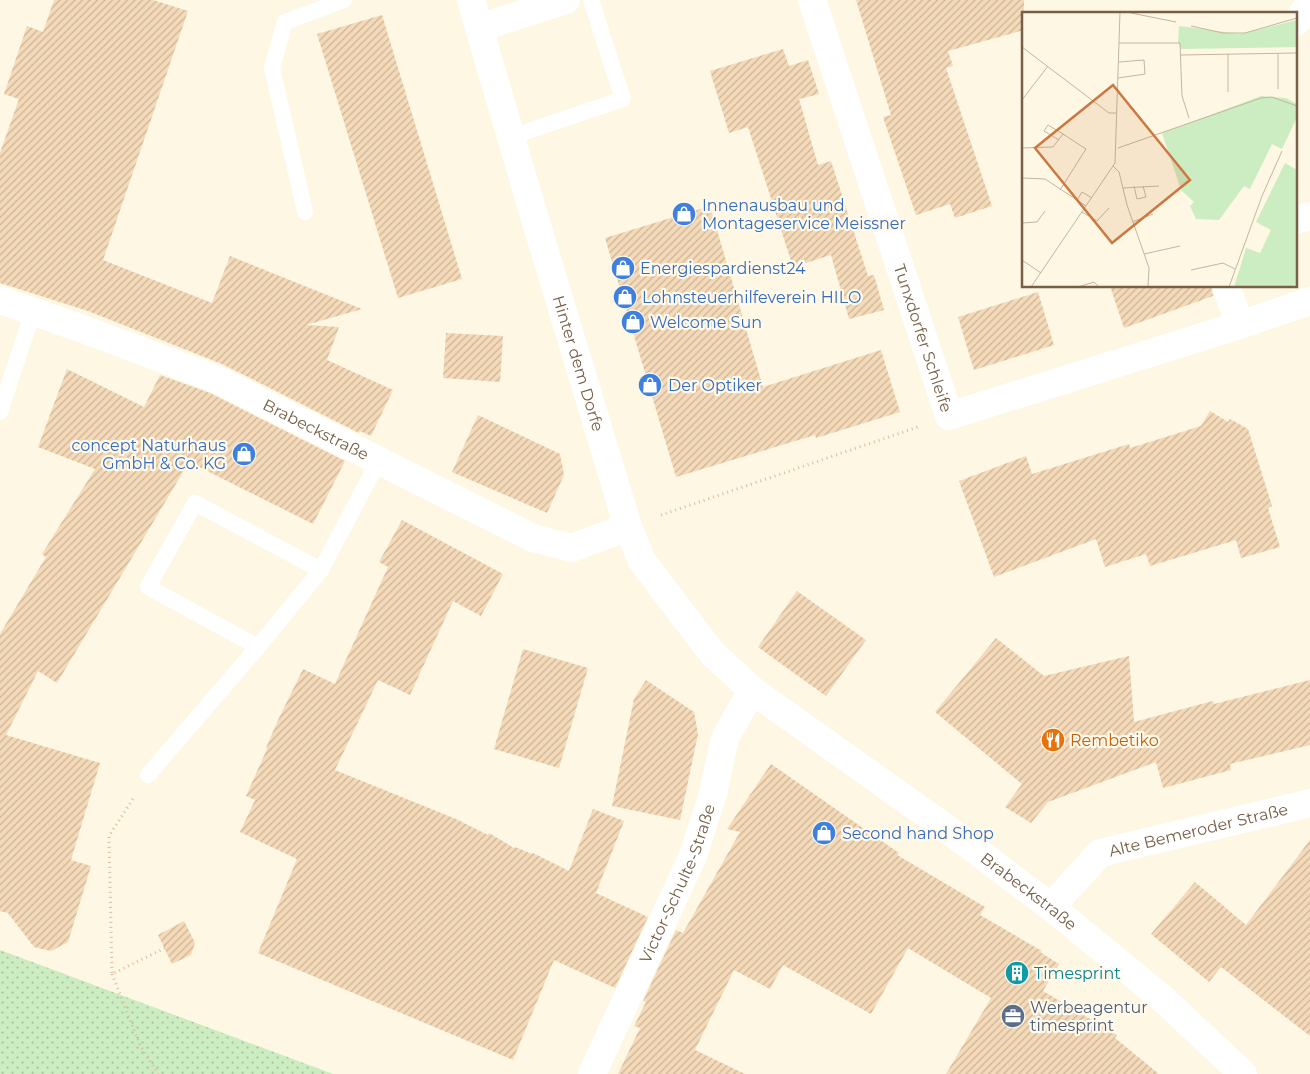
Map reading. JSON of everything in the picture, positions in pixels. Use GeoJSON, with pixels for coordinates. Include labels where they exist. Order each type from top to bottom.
{"type":"FeatureCollection","features":[{"type":"Feature","properties":{"kind":"street","name":"Hinter dem Dorfe"},"geometry":{"type":"LineString","coordinates":[[471,0],[628,527],[642,561],[712,653],[752,690]]}},
{"type":"Feature","properties":{"kind":"street"},"geometry":{"type":"LineString","coordinates":[[479,28],[566,0]]}},
{"type":"Feature","properties":{"kind":"street","name":"Tunxdorfer Schleife"},"geometry":{"type":"LineString","coordinates":[[812,0],[949,416],[1310,302]]}},
{"type":"Feature","properties":{"kind":"street"},"geometry":{"type":"LineString","coordinates":[[1298,19],[1310,4]]}},
{"type":"Feature","properties":{"kind":"street"},"geometry":{"type":"LineString","coordinates":[[1227,288],[1240,325]]}},
{"type":"Feature","properties":{"kind":"street","name":"Brabeckstraße"},"geometry":{"type":"LineString","coordinates":[[0,300],[216,379],[533,538],[572,548],[628,527]]}},
{"type":"Feature","properties":{"kind":"street","name":"Brabeckstraße"},"geometry":{"type":"LineString","coordinates":[[752,690],[950,831],[1051,907],[1162,998],[1243,1074]]}},
{"type":"Feature","properties":{"kind":"street","name":"Victor-Schulte-Straße"},"geometry":{"type":"LineString","coordinates":[[592,1074],[693,856],[713,794],[725,738],[752,690]]}},
{"type":"Feature","properties":{"kind":"street","name":"Alte Bemeroder Straße"},"geometry":{"type":"LineString","coordinates":[[1051,907],[1100,853],[1310,803]]}},
{"type":"Feature","properties":{"kind":"lane"},"geometry":{"type":"LineString","coordinates":[[305,212],[272,68],[285,22],[344,0]]}},
{"type":"Feature","properties":{"kind":"lane"},"geometry":{"type":"LineString","coordinates":[[511,137],[623,99],[591,0]]}},
{"type":"Feature","properties":{"kind":"lane"},"geometry":{"type":"LineString","coordinates":[[0,412],[33,312]]}},
{"type":"Feature","properties":{"kind":"lane"},"geometry":{"type":"LineString","coordinates":[[148,775],[258,647],[321,570],[379,460]]}},
{"type":"Feature","properties":{"kind":"lane"},"geometry":{"type":"LineString","coordinates":[[258,647],[148,587],[195,503],[321,570]]}},
{"type":"Feature","properties":{"kind":"path"},"geometry":{"type":"LineString","coordinates":[[628,527],[949,416]]}},
{"type":"Feature","properties":{"kind":"path"},"geometry":{"type":"LineString","coordinates":[[148,775],[109,836],[112,974],[140,1044],[158,1074]]}},
{"type":"Feature","properties":{"kind":"path"},"geometry":{"type":"LineString","coordinates":[[112,974],[164,948]]}},
{"type":"Feature","properties":{"kind":"green space"},"geometry":{"type":"Polygon","coordinates":[[[0,950],[333,1074],[0,1074],[0,950]]]}},
{"type":"Feature","properties":{"kind":"building"},"geometry":{"type":"Polygon","coordinates":[[[54,0],[153,0],[188,11],[103,260],[212,303],[230,256],[362,309],[306,325],[339,327],[327,360],[393,390],[371,436],[360,431],[359,433],[222,364],[88,311],[0,283],[0,153],[19,99],[4,94],[27,26],[43,32],[54,0]]]}},
{"type":"Feature","properties":{"kind":"building"},"geometry":{"type":"Polygon","coordinates":[[[856,0],[1024,0],[1022,31],[948,51],[953,66],[946,68],[992,206],[955,218],[950,204],[916,215],[883,117],[891,115],[856,0]]]}},
{"type":"Feature","properties":{"kind":"building"},"geometry":{"type":"Polygon","coordinates":[[[382,15],[462,279],[398,298],[317,34],[382,15]]]}},
{"type":"Feature","properties":{"kind":"building"},"geometry":{"type":"Polygon","coordinates":[[[783,49],[789,66],[808,60],[819,94],[799,99],[818,165],[831,161],[868,276],[874,275],[884,310],[849,319],[831,255],[793,267],[748,127],[729,133],[710,71],[783,49]]]}},
{"type":"Feature","properties":{"kind":"building"},"geometry":{"type":"Polygon","coordinates":[[[710,206],[763,387],[881,350],[900,412],[816,438],[815,435],[676,477],[605,238],[710,206]]]}},
{"type":"Feature","properties":{"kind":"building"},"geometry":{"type":"Polygon","coordinates":[[[1111,288],[1211,288],[1213,296],[1124,328],[1111,288]]]}},
{"type":"Feature","properties":{"kind":"building"},"geometry":{"type":"Polygon","coordinates":[[[1038,292],[1054,345],[974,370],[958,317],[1038,292]]]}},
{"type":"Feature","properties":{"kind":"building"},"geometry":{"type":"Polygon","coordinates":[[[446,333],[503,336],[500,382],[443,378],[446,333]]]}},
{"type":"Feature","properties":{"kind":"building"},"geometry":{"type":"Polygon","coordinates":[[[67,369],[144,407],[160,375],[210,393],[345,461],[313,524],[189,462],[57,683],[38,671],[6,735],[100,763],[71,860],[91,866],[68,942],[51,951],[34,947],[8,913],[0,911],[0,634],[46,557],[42,554],[95,469],[38,447],[67,369]]]}},
{"type":"Feature","properties":{"kind":"building"},"geometry":{"type":"Polygon","coordinates":[[[1210,411],[1228,422],[1230,419],[1248,429],[1272,506],[1268,508],[1280,547],[1241,558],[1236,540],[1150,566],[1146,554],[1105,567],[1096,539],[994,577],[959,481],[1026,456],[1032,474],[1129,444],[1130,448],[1201,426],[1210,411]]]}},
{"type":"Feature","properties":{"kind":"building"},"geometry":{"type":"Polygon","coordinates":[[[478,415],[560,454],[564,475],[547,513],[452,472],[478,415]]]}},
{"type":"Feature","properties":{"kind":"building"},"geometry":{"type":"Polygon","coordinates":[[[402,520],[503,574],[481,616],[453,601],[410,695],[378,680],[335,770],[456,819],[488,835],[489,833],[514,848],[533,853],[569,871],[593,809],[624,821],[596,893],[648,917],[615,988],[554,960],[513,1060],[258,953],[297,859],[240,832],[255,800],[246,796],[278,720],[303,669],[335,684],[388,567],[379,562],[402,520]]]}},
{"type":"Feature","properties":{"kind":"building"},"geometry":{"type":"Polygon","coordinates":[[[797,591],[866,640],[826,696],[758,647],[797,591]]]}},
{"type":"Feature","properties":{"kind":"building","name":"Rembetiko"},"geometry":{"type":"Polygon","coordinates":[[[996,638],[1044,676],[1129,656],[1134,722],[1213,701],[1214,704],[1310,680],[1310,745],[1230,764],[1231,770],[1163,788],[1156,762],[1048,802],[1031,823],[1005,807],[1022,784],[935,712],[996,638]]]}},
{"type":"Feature","properties":{"kind":"building"},"geometry":{"type":"Polygon","coordinates":[[[523,649],[588,668],[559,768],[494,749],[523,649]]]}},
{"type":"Feature","properties":{"kind":"building"},"geometry":{"type":"Polygon","coordinates":[[[646,680],[694,712],[698,734],[680,820],[612,806],[634,699],[646,680]]]}},
{"type":"Feature","properties":{"kind":"building"},"geometry":{"type":"Polygon","coordinates":[[[771,764],[899,853],[897,855],[985,907],[980,915],[1042,951],[1040,952],[1059,964],[1043,991],[1117,1035],[1115,1038],[1159,1074],[946,1074],[991,998],[908,948],[871,1014],[783,965],[770,989],[734,970],[695,1050],[745,1074],[618,1074],[640,1028],[634,1026],[646,1002],[643,1001],[676,930],[683,933],[740,832],[727,829],[771,764]]]}},
{"type":"Feature","properties":{"kind":"building"},"geometry":{"type":"Polygon","coordinates":[[[1310,840],[1310,1036],[1221,967],[1209,982],[1151,934],[1195,882],[1246,925],[1310,840]]]}},
{"type":"Feature","properties":{"kind":"building"},"geometry":{"type":"Polygon","coordinates":[[[184,921],[195,943],[191,955],[172,964],[158,935],[184,921]]]}},
{"type":"Feature","properties":{"kind":"place","name":"Innenausbau und Montageservice Meissner"},"geometry":{"type":"Point","coordinates":[684,214]}},
{"type":"Feature","properties":{"kind":"place","name":"Energiespardienst24"},"geometry":{"type":"Point","coordinates":[623,268]}},
{"type":"Feature","properties":{"kind":"place","name":"Lohnsteuerhilfeverein HILO"},"geometry":{"type":"Point","coordinates":[625,297]}},
{"type":"Feature","properties":{"kind":"place","name":"Welcome Sun"},"geometry":{"type":"Point","coordinates":[633,322]}},
{"type":"Feature","properties":{"kind":"place","name":"Der Optiker"},"geometry":{"type":"Point","coordinates":[650,385]}},
{"type":"Feature","properties":{"kind":"place","name":"concept Naturhaus GmbH & Co. KG"},"geometry":{"type":"Point","coordinates":[244,454]}},
{"type":"Feature","properties":{"kind":"place","name":"Rembetiko"},"geometry":{"type":"Point","coordinates":[1053,740]}},
{"type":"Feature","properties":{"kind":"place","name":"Second hand Shop"},"geometry":{"type":"Point","coordinates":[824,833]}},
{"type":"Feature","properties":{"kind":"place","name":"Timesprint"},"geometry":{"type":"Point","coordinates":[1017,973]}},
{"type":"Feature","properties":{"kind":"place","name":"Werbeagentur timesprint"},"geometry":{"type":"Point","coordinates":[1013,1016]}}]}
